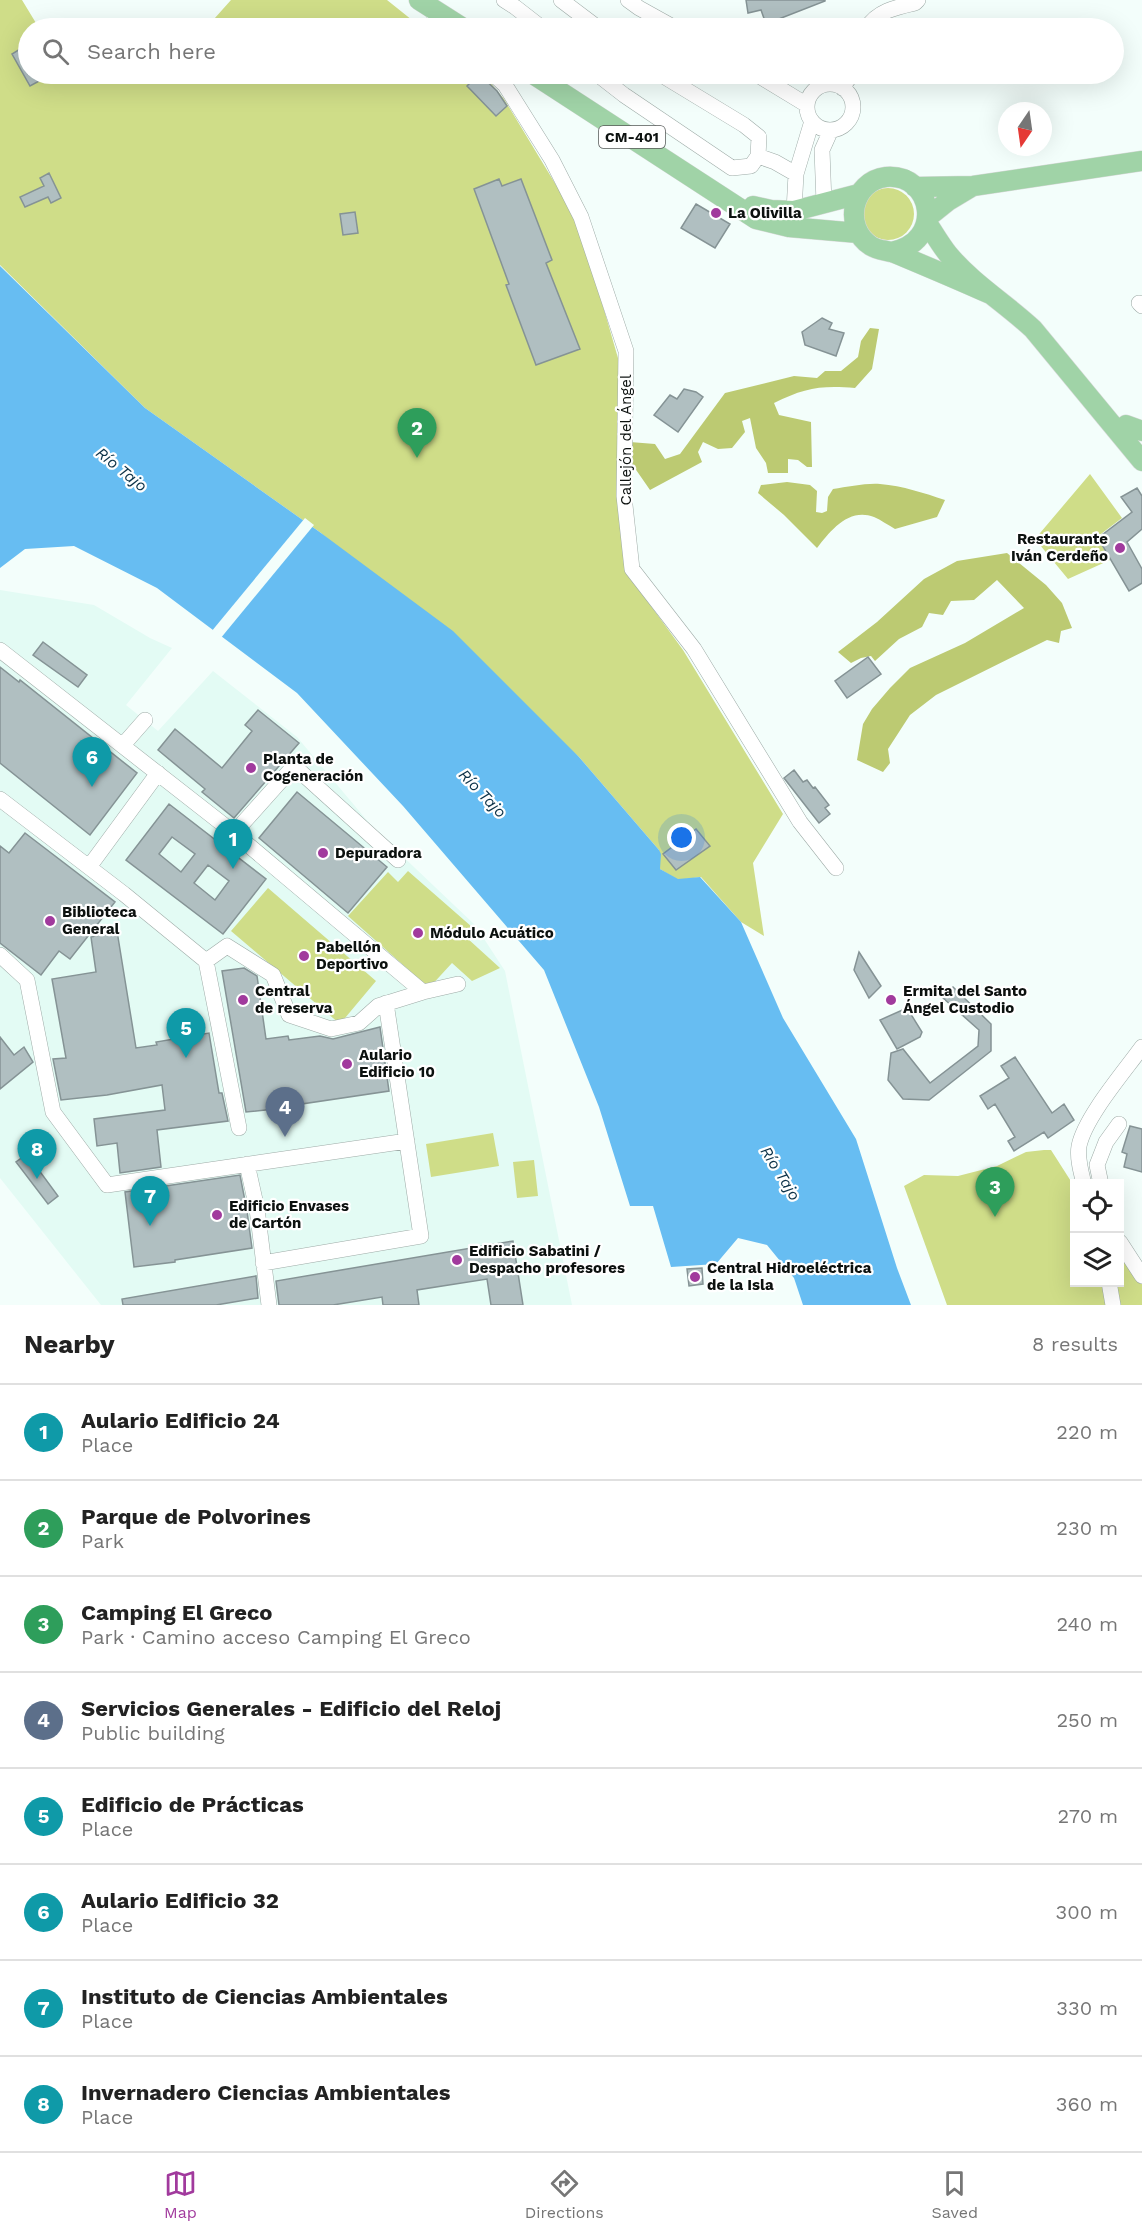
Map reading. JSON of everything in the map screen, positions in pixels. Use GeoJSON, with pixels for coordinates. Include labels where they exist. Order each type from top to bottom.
{"type":"FeatureCollection","features":[{"type":"Feature","properties":{"kind":"main road"},"geometry":{"type":"LineString","coordinates":[[424,4],[447,18]]}},
{"type":"Feature","properties":{"kind":"main road","name":"CM-401"},"geometry":{"type":"LineString","coordinates":[[548,84],[756,219],[789,227],[858,233],[872,247],[891,252],[910,246],[918,240],[927,220],[948,201],[973,186]]}},
{"type":"Feature","properties":{"kind":"main road","name":"CM-401"},"geometry":{"type":"LineString","coordinates":[[731,202],[771,210],[794,211],[859,194],[866,186],[885,177],[906,181],[915,187],[973,186],[1142,161]]}},
{"type":"Feature","properties":{"kind":"main road"},"geometry":{"type":"LineString","coordinates":[[915,187],[927,206],[927,220],[948,254],[990,294],[1014,311],[1033,329],[1142,461]]}},
{"type":"Feature","properties":{"kind":"main road"},"geometry":{"type":"LineString","coordinates":[[858,233],[853,213],[859,194]]}},
{"type":"Feature","properties":{"kind":"main road"},"geometry":{"type":"LineString","coordinates":[[891,252],[990,294]]}},
{"type":"Feature","properties":{"kind":"main road"},"geometry":{"type":"LineString","coordinates":[[1033,329],[1070,356],[1134,428],[1142,444]]}},
{"type":"Feature","properties":{"kind":"street"},"geometry":{"type":"LineString","coordinates":[[504,0],[529,18]]}},
{"type":"Feature","properties":{"kind":"street"},"geometry":{"type":"LineString","coordinates":[[561,0],[585,18]]}},
{"type":"Feature","properties":{"kind":"street"},"geometry":{"type":"LineString","coordinates":[[628,0],[656,18]]}},
{"type":"Feature","properties":{"kind":"street"},"geometry":{"type":"LineString","coordinates":[[875,18],[892,8],[915,3],[918,0]]}},
{"type":"Feature","properties":{"kind":"street"},"geometry":{"type":"LineString","coordinates":[[424,4],[435,18]]}},
{"type":"Feature","properties":{"kind":"street","name":"Callejón del Ángel"},"geometry":{"type":"LineString","coordinates":[[512,84],[581,217],[626,351],[624,496],[632,569],[694,649],[800,822],[836,868]]}},
{"type":"Feature","properties":{"kind":"street"},"geometry":{"type":"LineString","coordinates":[[611,84],[732,168],[751,166],[758,156],[759,137],[744,125],[676,84]]}},
{"type":"Feature","properties":{"kind":"street"},"geometry":{"type":"LineString","coordinates":[[770,84],[810,113],[824,129],[831,130],[845,125],[852,113],[852,99],[842,88],[827,85],[820,87],[809,98],[810,113],[796,174],[794,211]]}},
{"type":"Feature","properties":{"kind":"street"},"geometry":{"type":"LineString","coordinates":[[842,88],[845,84]]}},
{"type":"Feature","properties":{"kind":"street"},"geometry":{"type":"LineString","coordinates":[[824,203],[822,150],[831,130]]}},
{"type":"Feature","properties":{"kind":"street"},"geometry":{"type":"LineString","coordinates":[[758,156],[775,162],[796,174]]}},
{"type":"Feature","properties":{"kind":"street"},"geometry":{"type":"LineString","coordinates":[[0,650],[234,833],[423,992]]}},
{"type":"Feature","properties":{"kind":"street"},"geometry":{"type":"LineString","coordinates":[[123,745],[145,720]]}},
{"type":"Feature","properties":{"kind":"street"},"geometry":{"type":"LineString","coordinates":[[234,833],[294,766],[398,860]]}},
{"type":"Feature","properties":{"kind":"street"},"geometry":{"type":"LineString","coordinates":[[89,867],[158,773]]}},
{"type":"Feature","properties":{"kind":"street"},"geometry":{"type":"LineString","coordinates":[[0,799],[206,961],[239,1128]]}},
{"type":"Feature","properties":{"kind":"street"},"geometry":{"type":"LineString","coordinates":[[206,961],[227,946],[273,975],[289,1015],[331,1029],[359,1023],[378,1006],[386,1003],[458,984]]}},
{"type":"Feature","properties":{"kind":"street"},"geometry":{"type":"LineString","coordinates":[[0,955],[27,980],[53,1112],[107,1185],[407,1141]]}},
{"type":"Feature","properties":{"kind":"street"},"geometry":{"type":"LineString","coordinates":[[263,1263],[421,1236],[386,1003]]}},
{"type":"Feature","properties":{"kind":"street"},"geometry":{"type":"LineString","coordinates":[[1082,1179],[1079,1148],[1085,1128],[1142,1047]]}},
{"type":"Feature","properties":{"kind":"street"},"geometry":{"type":"LineString","coordinates":[[1100,1179],[1097,1165],[1106,1142],[1119,1124]]}},
{"type":"Feature","properties":{"kind":"street"},"geometry":{"type":"LineString","coordinates":[[247,1164],[257,1209],[269,1305]]}},
{"type":"Feature","properties":{"kind":"street"},"geometry":{"type":"LineString","coordinates":[[1124,1246],[1142,1276]]}},
{"type":"Feature","properties":{"kind":"street"},"geometry":{"type":"LineString","coordinates":[[1110,1287],[1113,1305]]}},
{"type":"Feature","properties":{"kind":"shaded area"},"geometry":{"type":"Polygon","coordinates":[[[0,590],[94,605],[150,638],[172,648],[126,705],[158,731],[213,671],[297,737],[375,830],[475,925],[505,971],[572,1305],[101,1305],[0,1178],[0,590]]]}},
{"type":"Feature","properties":{"kind":"green space"},"geometry":{"type":"Polygon","coordinates":[[[0,0],[22,0],[33,18],[18,18],[18,84],[492,84],[504,99],[579,223],[620,365],[627,573],[683,650],[783,814],[753,863],[764,936],[741,922],[701,877],[678,880],[660,869],[659,850],[579,757],[321,533],[145,408],[0,265],[0,0]]]}},
{"type":"Feature","properties":{"kind":"green space"},"geometry":{"type":"Polygon","coordinates":[[[231,0],[387,0],[410,18],[215,18],[231,0]]]}},
{"type":"Feature","properties":{"kind":"green space"},"geometry":{"type":"Polygon","coordinates":[[[883,188],[893,188],[903,192],[910,199],[914,214],[910,229],[903,236],[893,240],[883,240],[873,236],[866,229],[862,219],[862,209],[866,199],[873,192],[883,188]]]}},
{"type":"Feature","properties":{"kind":"green space"},"geometry":{"type":"Polygon","coordinates":[[[870,328],[879,329],[872,369],[855,388],[813,389],[774,403],[779,415],[811,422],[812,467],[807,467],[798,460],[788,459],[788,473],[768,473],[766,463],[756,448],[750,418],[742,421],[745,432],[732,448],[718,449],[703,442],[698,452],[702,462],[650,490],[632,464],[630,442],[655,444],[665,459],[680,454],[725,393],[794,376],[817,378],[825,371],[841,371],[858,357],[861,341],[870,328]]]}},
{"type":"Feature","properties":{"kind":"green space"},"geometry":{"type":"Polygon","coordinates":[[[1090,474],[1122,518],[1097,537],[1110,560],[1068,579],[1035,539],[1090,474]]]}},
{"type":"Feature","properties":{"kind":"green space"},"geometry":{"type":"Polygon","coordinates":[[[787,482],[810,485],[817,491],[816,512],[822,513],[827,511],[828,497],[833,489],[862,485],[897,486],[945,500],[937,517],[895,529],[877,518],[865,515],[848,518],[834,528],[817,548],[758,493],[761,485],[787,482]]]}},
{"type":"Feature","properties":{"kind":"green space"},"geometry":{"type":"Polygon","coordinates":[[[1007,553],[1046,585],[1062,603],[1072,628],[1061,631],[1059,643],[1047,640],[936,695],[910,715],[888,749],[890,763],[883,772],[857,760],[863,724],[872,709],[910,668],[965,643],[1024,608],[997,580],[974,600],[951,601],[943,615],[929,613],[922,627],[899,639],[875,661],[871,656],[851,663],[838,652],[877,622],[924,579],[957,561],[1007,553]]]}},
{"type":"Feature","properties":{"kind":"green space","name":"Módulo Acuático"},"geometry":{"type":"Polygon","coordinates":[[[408,871],[472,927],[467,938],[500,968],[472,981],[452,963],[429,988],[348,916],[388,872],[398,882],[408,871]]]}},
{"type":"Feature","properties":{"kind":"green space","name":"Pabellón Deportivo"},"geometry":{"type":"Polygon","coordinates":[[[268,888],[376,981],[340,1024],[231,931],[268,888]]]}},
{"type":"Feature","properties":{"kind":"green space"},"geometry":{"type":"Polygon","coordinates":[[[493,1133],[499,1166],[431,1177],[426,1144],[493,1133]]]}},
{"type":"Feature","properties":{"kind":"green space"},"geometry":{"type":"Polygon","coordinates":[[[1051,1150],[1070,1180],[1070,1287],[1124,1287],[1124,1255],[1142,1283],[1142,1305],[947,1305],[904,1186],[924,1175],[958,1176],[997,1166],[1026,1152],[1051,1150]]]}},
{"type":"Feature","properties":{"kind":"green space"},"geometry":{"type":"Polygon","coordinates":[[[534,1160],[538,1196],[517,1198],[513,1162],[534,1160]]]}},
{"type":"Feature","properties":{"kind":"water","name":"Río Tajo"},"geometry":{"type":"Polygon","coordinates":[[[0,266],[145,408],[321,533],[453,631],[579,757],[659,850],[660,869],[678,879],[700,877],[741,922],[783,1018],[856,1139],[911,1305],[803,1305],[794,1278],[767,1245],[738,1238],[716,1264],[671,1267],[653,1206],[630,1206],[599,1107],[544,970],[403,806],[297,693],[157,588],[74,546],[25,549],[0,568],[0,266]]]}},
{"type":"Feature","properties":{"kind":"pier"},"geometry":{"type":"Polygon","coordinates":[[[305,518],[314,525],[220,639],[211,632],[305,518]]]}},
{"type":"Feature","properties":{"kind":"building"},"geometry":{"type":"Polygon","coordinates":[[[746,0],[825,0],[781,18],[764,18],[761,10],[748,13],[746,0]]]}},
{"type":"Feature","properties":{"kind":"building"},"geometry":{"type":"Polygon","coordinates":[[[18,50],[18,65],[12,54],[18,50]]]}},
{"type":"Feature","properties":{"kind":"building"},"geometry":{"type":"Polygon","coordinates":[[[469,84],[490,84],[507,106],[496,116],[467,86],[469,84]]]}},
{"type":"Feature","properties":{"kind":"building"},"geometry":{"type":"Polygon","coordinates":[[[49,173],[61,198],[51,203],[48,197],[25,207],[20,197],[44,186],[40,178],[49,173]]]}},
{"type":"Feature","properties":{"kind":"building"},"geometry":{"type":"Polygon","coordinates":[[[499,179],[502,186],[521,179],[552,260],[546,263],[580,349],[536,365],[474,189],[499,179]]]}},
{"type":"Feature","properties":{"kind":"building"},"geometry":{"type":"Polygon","coordinates":[[[696,204],[730,224],[715,248],[681,228],[696,204]]]}},
{"type":"Feature","properties":{"kind":"building"},"geometry":{"type":"Polygon","coordinates":[[[355,212],[358,233],[343,235],[340,214],[355,212]]]}},
{"type":"Feature","properties":{"kind":"building"},"geometry":{"type":"Polygon","coordinates":[[[822,318],[832,323],[829,329],[844,333],[836,356],[805,345],[802,332],[822,318]]]}},
{"type":"Feature","properties":{"kind":"building"},"geometry":{"type":"Polygon","coordinates":[[[684,389],[696,392],[703,397],[678,432],[654,415],[670,395],[677,399],[684,389]]]}},
{"type":"Feature","properties":{"kind":"building"},"geometry":{"type":"Polygon","coordinates":[[[1137,488],[1142,496],[1142,529],[1127,542],[1142,569],[1142,583],[1129,591],[1098,538],[1132,512],[1121,497],[1137,488]]]}},
{"type":"Feature","properties":{"kind":"building"},"geometry":{"type":"Polygon","coordinates":[[[43,642],[87,675],[78,687],[33,655],[43,642]]]}},
{"type":"Feature","properties":{"kind":"building"},"geometry":{"type":"Polygon","coordinates":[[[868,657],[881,674],[847,698],[835,681],[868,657]]]}},
{"type":"Feature","properties":{"kind":"building"},"geometry":{"type":"Polygon","coordinates":[[[0,667],[19,682],[20,680],[137,773],[90,835],[0,763],[0,667]]]}},
{"type":"Feature","properties":{"kind":"building","name":"Planta de Cogeneración"},"geometry":{"type":"Polygon","coordinates":[[[258,710],[299,743],[234,818],[202,792],[205,789],[158,750],[175,729],[222,768],[252,731],[245,725],[258,710]]]}},
{"type":"Feature","properties":{"kind":"building"},"geometry":{"type":"Polygon","coordinates":[[[794,770],[803,782],[807,780],[813,788],[815,787],[829,805],[825,808],[830,814],[819,823],[784,778],[794,770]]]}},
{"type":"Feature","properties":{"kind":"building","name":"Depuradora"},"geometry":{"type":"Polygon","coordinates":[[[297,792],[387,867],[348,913],[259,838],[297,792]]]}},
{"type":"Feature","properties":{"kind":"building"},"geometry":{"type":"Polygon","coordinates":[[[169,804],[266,879],[223,934],[126,860],[169,804]],[[172,837],[159,854],[181,872],[195,854],[172,837]],[[208,865],[194,883],[215,900],[229,881],[208,865]]]}},
{"type":"Feature","properties":{"kind":"building"},"geometry":{"type":"Polygon","coordinates":[[[696,829],[710,846],[676,870],[663,854],[696,829]]]}},
{"type":"Feature","properties":{"kind":"building","name":"Biblioteca General"},"geometry":{"type":"Polygon","coordinates":[[[25,833],[115,902],[70,959],[59,951],[41,975],[0,943],[0,846],[9,853],[25,833]]]}},
{"type":"Feature","properties":{"kind":"building"},"geometry":{"type":"Polygon","coordinates":[[[117,931],[136,1048],[157,1045],[156,1042],[209,1033],[219,1093],[222,1093],[228,1121],[157,1130],[161,1167],[120,1173],[117,1143],[97,1146],[94,1119],[165,1110],[162,1085],[107,1095],[61,1100],[53,1059],[66,1058],[52,979],[96,972],[91,937],[117,931]]]}},
{"type":"Feature","properties":{"kind":"building"},"geometry":{"type":"Polygon","coordinates":[[[859,952],[881,986],[869,998],[854,970],[859,952]]]}},
{"type":"Feature","properties":{"kind":"building"},"geometry":{"type":"Polygon","coordinates":[[[244,968],[257,976],[266,1039],[288,1036],[289,1040],[320,1036],[333,1039],[380,1027],[389,1091],[302,1104],[302,1106],[246,1112],[222,971],[244,968]]]}},
{"type":"Feature","properties":{"kind":"building"},"geometry":{"type":"Polygon","coordinates":[[[953,987],[991,1024],[991,1051],[929,1100],[903,1099],[888,1080],[891,1053],[903,1049],[930,1083],[978,1046],[979,1030],[943,998],[953,987]]]}},
{"type":"Feature","properties":{"kind":"building"},"geometry":{"type":"Polygon","coordinates":[[[907,1008],[922,1032],[920,1037],[897,1049],[880,1020],[907,1008]]]}},
{"type":"Feature","properties":{"kind":"building"},"geometry":{"type":"Polygon","coordinates":[[[0,1037],[14,1055],[24,1047],[33,1062],[0,1089],[0,1037]]]}},
{"type":"Feature","properties":{"kind":"building"},"geometry":{"type":"Polygon","coordinates":[[[1015,1057],[1052,1113],[1064,1104],[1074,1120],[1048,1138],[1044,1132],[1014,1151],[1008,1141],[1015,1137],[995,1104],[988,1109],[980,1096],[1009,1078],[1001,1066],[1015,1057]]]}},
{"type":"Feature","properties":{"kind":"building"},"geometry":{"type":"Polygon","coordinates":[[[1130,1126],[1142,1129],[1142,1172],[1124,1167],[1127,1154],[1122,1152],[1130,1126]]]}},
{"type":"Feature","properties":{"kind":"building"},"geometry":{"type":"Polygon","coordinates":[[[27,1154],[58,1196],[48,1204],[16,1162],[27,1154]]]}},
{"type":"Feature","properties":{"kind":"building"},"geometry":{"type":"Polygon","coordinates":[[[240,1175],[252,1248],[134,1267],[125,1192],[240,1175]]]}},
{"type":"Feature","properties":{"kind":"building","name":"Edificio Sabatini / Despacho profesores"},"geometry":{"type":"Polygon","coordinates":[[[513,1241],[523,1305],[491,1305],[487,1279],[417,1290],[419,1305],[383,1305],[382,1297],[333,1305],[279,1305],[276,1281],[513,1241]]]}},
{"type":"Feature","properties":{"kind":"building","name":"Central Hidroeléctrica de la Isla"},"geometry":{"type":"Polygon","coordinates":[[[702,1268],[703,1284],[689,1286],[687,1269],[702,1268]]]}},
{"type":"Feature","properties":{"kind":"building"},"geometry":{"type":"Polygon","coordinates":[[[256,1276],[258,1298],[216,1305],[123,1305],[122,1299],[256,1276]]]}},
{"type":"Feature","properties":{"kind":"place","name":"La Olivilla"},"geometry":{"type":"Point","coordinates":[716,213]}},
{"type":"Feature","properties":{"kind":"place","name":"Parque de Polvorines"},"geometry":{"type":"Point","coordinates":[417,458]}},
{"type":"Feature","properties":{"kind":"place","name":"Restaurante Iván Cerdeño"},"geometry":{"type":"Point","coordinates":[1120,548]}},
{"type":"Feature","properties":{"kind":"place","name":"Planta de Cogeneración"},"geometry":{"type":"Point","coordinates":[251,768]}},
{"type":"Feature","properties":{"kind":"place","name":"Aulario Edificio 32"},"geometry":{"type":"Point","coordinates":[92,787]}},
{"type":"Feature","properties":{"kind":"place","name":"Depuradora"},"geometry":{"type":"Point","coordinates":[323,853]}},
{"type":"Feature","properties":{"kind":"place","name":"Aulario Edificio 24"},"geometry":{"type":"Point","coordinates":[233,869]}},
{"type":"Feature","properties":{"kind":"place","name":"Biblioteca General"},"geometry":{"type":"Point","coordinates":[50,921]}},
{"type":"Feature","properties":{"kind":"place","name":"Módulo Acuático"},"geometry":{"type":"Point","coordinates":[418,933]}},
{"type":"Feature","properties":{"kind":"place","name":"Pabellón Deportivo"},"geometry":{"type":"Point","coordinates":[304,956]}},
{"type":"Feature","properties":{"kind":"place","name":"Central de reserva"},"geometry":{"type":"Point","coordinates":[243,1000]}},
{"type":"Feature","properties":{"kind":"place","name":"Ermita del Santo Ángel Custodio"},"geometry":{"type":"Point","coordinates":[891,1000]}},
{"type":"Feature","properties":{"kind":"place","name":"Edificio de Prácticas"},"geometry":{"type":"Point","coordinates":[186,1058]}},
{"type":"Feature","properties":{"kind":"place","name":"Aulario Edificio 10"},"geometry":{"type":"Point","coordinates":[347,1064]}},
{"type":"Feature","properties":{"kind":"place","name":"Servicios Generales - Edificio del Reloj"},"geometry":{"type":"Point","coordinates":[285,1137]}},
{"type":"Feature","properties":{"kind":"place","name":"Invernadero Ciencias Ambientales"},"geometry":{"type":"Point","coordinates":[37,1179]}},
{"type":"Feature","properties":{"kind":"place","name":"Edificio Envases de Cartón"},"geometry":{"type":"Point","coordinates":[217,1215]}},
{"type":"Feature","properties":{"kind":"place","name":"Camping El Greco"},"geometry":{"type":"Point","coordinates":[995,1217]}},
{"type":"Feature","properties":{"kind":"place","name":"Instituto de Ciencias Ambientales"},"geometry":{"type":"Point","coordinates":[150,1226]}},
{"type":"Feature","properties":{"kind":"place","name":"Edificio Sabatini / Despacho profesores"},"geometry":{"type":"Point","coordinates":[457,1260]}},
{"type":"Feature","properties":{"kind":"place","name":"Central Hidroeléctrica de la Isla"},"geometry":{"type":"Point","coordinates":[695,1277]}}]}
